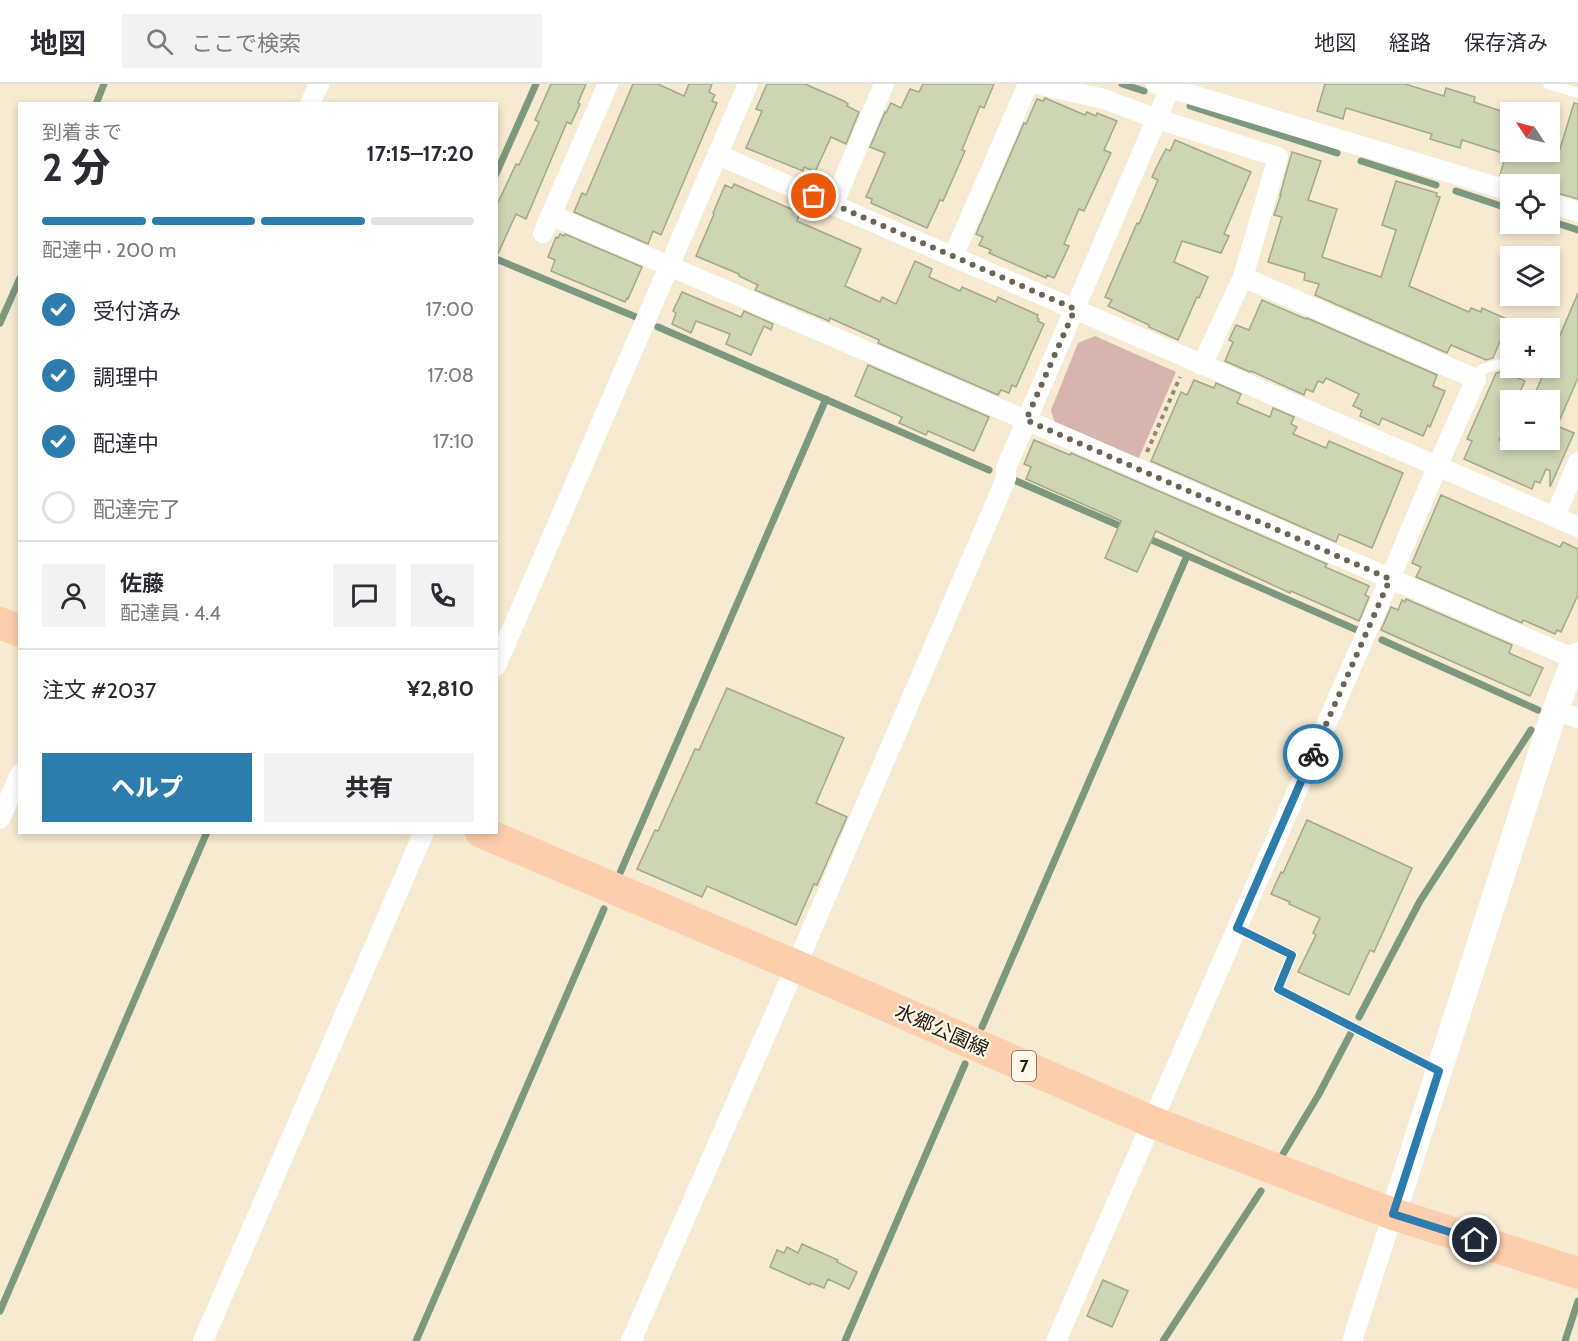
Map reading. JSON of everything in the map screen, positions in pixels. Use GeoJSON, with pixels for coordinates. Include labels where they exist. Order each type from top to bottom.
{"type":"FeatureCollection","features":[{"type":"Feature","properties":{"kind":"main road"},"geometry":{"type":"LineString","coordinates":[[0,622],[18,630]]}},
{"type":"Feature","properties":{"kind":"main road","name":"水郷公園線"},"geometry":{"type":"LineString","coordinates":[[486,834],[796,966],[1152,1122],[1393,1214],[1578,1273]]}},
{"type":"Feature","properties":{"kind":"street"},"geometry":{"type":"LineString","coordinates":[[311,102],[319,84]]}},
{"type":"Feature","properties":{"kind":"street"},"geometry":{"type":"LineString","coordinates":[[608,84],[547,224],[670,266],[1390,579],[1576,657],[1566,714],[1439,1071],[1352,1341]]}},
{"type":"Feature","properties":{"kind":"street"},"geometry":{"type":"LineString","coordinates":[[498,661],[748,84]]}},
{"type":"Feature","properties":{"kind":"street"},"geometry":{"type":"LineString","coordinates":[[833,205],[884,84]]}},
{"type":"Feature","properties":{"kind":"street"},"geometry":{"type":"LineString","coordinates":[[952,257],[1028,84]]}},
{"type":"Feature","properties":{"kind":"street"},"geometry":{"type":"LineString","coordinates":[[1036,84],[1104,99],[1157,119],[1278,158],[1243,277],[1195,362]]}},
{"type":"Feature","properties":{"kind":"street"},"geometry":{"type":"LineString","coordinates":[[631,1341],[796,966],[1006,478],[1006,468],[1026,420],[1157,119],[1163,86],[1500,189]]}},
{"type":"Feature","properties":{"kind":"street"},"geometry":{"type":"LineString","coordinates":[[718,155],[1578,527]]}},
{"type":"Feature","properties":{"kind":"street"},"geometry":{"type":"LineString","coordinates":[[1560,206],[1578,212]]}},
{"type":"Feature","properties":{"kind":"street"},"geometry":{"type":"LineString","coordinates":[[1056,1341],[1476,379],[1243,277]]}},
{"type":"Feature","properties":{"kind":"street"},"geometry":{"type":"LineString","coordinates":[[1555,517],[1578,462]]}},
{"type":"Feature","properties":{"kind":"street"},"geometry":{"type":"LineString","coordinates":[[0,819],[18,778]]}},
{"type":"Feature","properties":{"kind":"street"},"geometry":{"type":"LineString","coordinates":[[202,1341],[423,834]]}},
{"type":"Feature","properties":{"kind":"lane"},"geometry":{"type":"LineString","coordinates":[[1548,84],[1578,93]]}},
{"type":"Feature","properties":{"kind":"lane"},"geometry":{"type":"LineString","coordinates":[[1476,379],[1482,369],[1500,364]]}},
{"type":"Feature","properties":{"kind":"lane"},"geometry":{"type":"LineString","coordinates":[[1237,928],[1292,955],[1278,989],[1439,1071]]}},
{"type":"Feature","properties":{"kind":"path"},"geometry":{"type":"LineString","coordinates":[[1139,470],[1195,362]]}},
{"type":"Feature","properties":{"kind":"shaded area"},"geometry":{"type":"Polygon","coordinates":[[[1095,336],[1176,372],[1138,460],[1055,424],[1051,410],[1078,343],[1095,336]]]}},
{"type":"Feature","properties":{"kind":"building"},"geometry":{"type":"Polygon","coordinates":[[[551,84],[586,84],[578,103],[580,104],[571,124],[567,122],[526,219],[516,214],[498,254],[498,203],[539,122],[535,120],[551,84]]]}},
{"type":"Feature","properties":{"kind":"building"},"geometry":{"type":"Polygon","coordinates":[[[633,84],[658,84],[684,96],[689,84],[712,84],[709,92],[715,95],[712,101],[717,103],[661,235],[653,231],[648,244],[574,212],[582,193],[586,195],[633,84]]]}},
{"type":"Feature","properties":{"kind":"building"},"geometry":{"type":"Polygon","coordinates":[[[767,84],[805,84],[844,101],[848,104],[847,106],[859,112],[846,144],[831,137],[815,172],[804,167],[803,171],[746,148],[762,111],[756,109],[767,84]]]}},
{"type":"Feature","properties":{"kind":"building"},"geometry":{"type":"Polygon","coordinates":[[[923,84],[994,84],[984,108],[980,106],[962,150],[965,151],[943,201],[940,200],[927,228],[871,203],[872,199],[866,197],[885,153],[870,147],[885,112],[891,103],[901,108],[910,89],[919,92],[923,84]]]}},
{"type":"Feature","properties":{"kind":"building"},"geometry":{"type":"Polygon","coordinates":[[[1325,84],[1405,84],[1444,96],[1446,88],[1475,97],[1474,102],[1500,111],[1500,152],[1462,140],[1460,148],[1430,139],[1432,134],[1346,108],[1343,119],[1317,111],[1325,84]]]}},
{"type":"Feature","properties":{"kind":"building"},"geometry":{"type":"Polygon","coordinates":[[[1045,98],[1085,115],[1087,112],[1096,116],[1097,113],[1117,121],[1104,150],[1111,153],[1084,211],[1079,209],[1064,244],[1069,246],[1054,278],[1047,275],[1046,278],[989,253],[991,250],[979,245],[983,237],[976,234],[1024,123],[1026,124],[1037,99],[1043,101],[1045,98]]]}},
{"type":"Feature","properties":{"kind":"building"},"geometry":{"type":"Polygon","coordinates":[[[1574,103],[1578,104],[1578,199],[1560,194],[1560,174],[1500,174],[1504,162],[1560,162],[1560,149],[1574,103]]]}},
{"type":"Feature","properties":{"kind":"building"},"geometry":{"type":"Polygon","coordinates":[[[1175,140],[1251,172],[1224,234],[1229,236],[1221,253],[1182,241],[1174,262],[1208,277],[1178,340],[1108,306],[1112,300],[1105,297],[1158,180],[1152,177],[1166,149],[1170,151],[1175,140]]]}},
{"type":"Feature","properties":{"kind":"building"},"geometry":{"type":"Polygon","coordinates":[[[1292,152],[1321,161],[1308,200],[1337,209],[1322,257],[1381,277],[1396,230],[1382,225],[1396,181],[1437,193],[1436,196],[1440,197],[1409,286],[1469,312],[1471,308],[1481,312],[1482,308],[1504,318],[1500,318],[1500,341],[1493,358],[1486,360],[1451,345],[1447,353],[1315,295],[1319,284],[1304,280],[1305,273],[1268,262],[1282,217],[1274,215],[1292,152]]]}},
{"type":"Feature","properties":{"kind":"building"},"geometry":{"type":"Polygon","coordinates":[[[734,184],[800,213],[797,221],[861,249],[845,286],[880,302],[882,297],[896,304],[915,261],[932,269],[929,277],[960,291],[962,287],[996,302],[998,297],[1038,315],[1038,321],[1044,324],[1016,387],[1012,385],[1009,393],[1001,390],[998,395],[878,343],[879,340],[830,318],[829,321],[755,290],[758,285],[739,274],[696,256],[725,185],[732,188],[734,184]]]}},
{"type":"Feature","properties":{"kind":"building"},"geometry":{"type":"Polygon","coordinates":[[[560,234],[564,236],[565,234],[642,267],[625,302],[551,271],[555,260],[548,257],[556,237],[558,238],[560,234]]]}},
{"type":"Feature","properties":{"kind":"building"},"geometry":{"type":"Polygon","coordinates":[[[682,292],[741,317],[744,311],[773,324],[771,330],[764,326],[751,355],[726,344],[730,334],[696,321],[691,333],[672,324],[676,313],[673,311],[682,292]]]}},
{"type":"Feature","properties":{"kind":"building"},"geometry":{"type":"Polygon","coordinates":[[[1578,293],[1578,378],[1560,419],[1560,390],[1536,390],[1542,378],[1560,378],[1560,335],[1578,293]]]}},
{"type":"Feature","properties":{"kind":"building"},"geometry":{"type":"Polygon","coordinates":[[[1262,300],[1437,375],[1433,386],[1445,391],[1430,427],[1428,425],[1423,436],[1382,418],[1379,425],[1360,416],[1362,410],[1353,406],[1359,394],[1326,378],[1323,383],[1318,381],[1313,392],[1306,389],[1304,395],[1225,361],[1233,342],[1229,340],[1236,325],[1249,330],[1262,300]]]}},
{"type":"Feature","properties":{"kind":"building"},"geometry":{"type":"Polygon","coordinates":[[[868,365],[989,417],[974,451],[928,431],[926,435],[899,423],[902,417],[855,396],[868,365]]]}},
{"type":"Feature","properties":{"kind":"building"},"geometry":{"type":"Polygon","coordinates":[[[1500,372],[1500,378],[1518,378],[1525,381],[1521,390],[1500,390],[1500,450],[1560,450],[1560,427],[1574,433],[1550,487],[1550,471],[1546,469],[1540,483],[1535,481],[1532,489],[1464,459],[1472,441],[1467,439],[1496,373],[1500,372]]]}},
{"type":"Feature","properties":{"kind":"building"},"geometry":{"type":"Polygon","coordinates":[[[1194,380],[1214,388],[1216,383],[1241,394],[1237,403],[1270,417],[1273,408],[1294,417],[1291,424],[1297,427],[1293,434],[1326,448],[1329,441],[1403,473],[1372,548],[1339,534],[1336,542],[1151,461],[1181,392],[1187,395],[1194,380]]]}},
{"type":"Feature","properties":{"kind":"building"},"geometry":{"type":"Polygon","coordinates":[[[1034,440],[1070,455],[1071,453],[1327,564],[1325,567],[1369,586],[1365,595],[1369,597],[1359,621],[1291,591],[1290,593],[1156,531],[1137,572],[1105,558],[1121,521],[1026,479],[1031,467],[1024,464],[1034,440]]]}},
{"type":"Feature","properties":{"kind":"building"},"geometry":{"type":"Polygon","coordinates":[[[1441,495],[1560,547],[1563,542],[1578,549],[1578,595],[1561,632],[1557,630],[1555,634],[1523,620],[1522,623],[1416,577],[1421,567],[1412,563],[1441,495]]]}},
{"type":"Feature","properties":{"kind":"building"},"geometry":{"type":"Polygon","coordinates":[[[1406,599],[1512,645],[1509,653],[1543,668],[1530,696],[1381,630],[1391,607],[1398,610],[1402,600],[1405,602],[1406,599]]]}},
{"type":"Feature","properties":{"kind":"building"},"geometry":{"type":"Polygon","coordinates":[[[727,688],[844,738],[816,803],[847,817],[817,885],[814,884],[796,925],[707,886],[702,897],[637,869],[655,830],[658,831],[695,749],[699,750],[727,688]]]}},
{"type":"Feature","properties":{"kind":"building"},"geometry":{"type":"Polygon","coordinates":[[[1307,820],[1412,868],[1374,952],[1370,950],[1349,995],[1298,972],[1316,935],[1313,933],[1320,918],[1271,894],[1307,820]]]}},
{"type":"Feature","properties":{"kind":"building"},"geometry":{"type":"Polygon","coordinates":[[[802,1244],[838,1260],[837,1262],[857,1272],[849,1289],[828,1279],[824,1288],[811,1283],[810,1285],[770,1267],[777,1250],[784,1253],[787,1247],[798,1253],[802,1244]]]}},
{"type":"Feature","properties":{"kind":"building"},"geometry":{"type":"Polygon","coordinates":[[[1103,1280],[1128,1291],[1112,1327],[1087,1316],[1103,1280]]]}},
{"type":"Feature","properties":{"kind":"waterway"},"geometry":{"type":"LineString","coordinates":[[97,102],[104,84]]}},
{"type":"Feature","properties":{"kind":"waterway"},"geometry":{"type":"LineString","coordinates":[[498,170],[536,84]]}},
{"type":"Feature","properties":{"kind":"waterway"},"geometry":{"type":"LineString","coordinates":[[1122,84],[1144,91]]}},
{"type":"Feature","properties":{"kind":"waterway"},"geometry":{"type":"LineString","coordinates":[[1190,106],[1337,153]]}},
{"type":"Feature","properties":{"kind":"waterway"},"geometry":{"type":"LineString","coordinates":[[1361,161],[1436,185]]}},
{"type":"Feature","properties":{"kind":"waterway"},"geometry":{"type":"LineString","coordinates":[[1456,191],[1500,206]]}},
{"type":"Feature","properties":{"kind":"waterway"},"geometry":{"type":"LineString","coordinates":[[1560,224],[1578,230]]}},
{"type":"Feature","properties":{"kind":"waterway"},"geometry":{"type":"LineString","coordinates":[[498,260],[636,317]]}},
{"type":"Feature","properties":{"kind":"waterway"},"geometry":{"type":"LineString","coordinates":[[0,323],[18,282]]}},
{"type":"Feature","properties":{"kind":"waterway"},"geometry":{"type":"LineString","coordinates":[[658,327],[989,470]]}},
{"type":"Feature","properties":{"kind":"waterway"},"geometry":{"type":"LineString","coordinates":[[620,873],[826,399]]}},
{"type":"Feature","properties":{"kind":"waterway"},"geometry":{"type":"LineString","coordinates":[[1014,480],[1127,529]]}},
{"type":"Feature","properties":{"kind":"waterway"},"geometry":{"type":"LineString","coordinates":[[1145,537],[1357,630]]}},
{"type":"Feature","properties":{"kind":"waterway"},"geometry":{"type":"LineString","coordinates":[[982,1027],[1187,556]]}},
{"type":"Feature","properties":{"kind":"waterway"},"geometry":{"type":"LineString","coordinates":[[1382,640],[1538,710]]}},
{"type":"Feature","properties":{"kind":"waterway"},"geometry":{"type":"LineString","coordinates":[[1359,1017],[1420,901],[1531,730]]}},
{"type":"Feature","properties":{"kind":"waterway"},"geometry":{"type":"LineString","coordinates":[[0,1311],[206,834]]}},
{"type":"Feature","properties":{"kind":"waterway"},"geometry":{"type":"LineString","coordinates":[[416,1341],[604,909]]}},
{"type":"Feature","properties":{"kind":"waterway"},"geometry":{"type":"LineString","coordinates":[[1283,1154],[1319,1094],[1351,1033]]}},
{"type":"Feature","properties":{"kind":"waterway"},"geometry":{"type":"LineString","coordinates":[[845,1341],[965,1064]]}},
{"type":"Feature","properties":{"kind":"waterway"},"geometry":{"type":"LineString","coordinates":[[1163,1341],[1261,1191]]}},
{"type":"Feature","properties":{"kind":"waterway"},"geometry":{"type":"LineString","coordinates":[[1565,1341],[1578,1301]]}},
{"type":"Feature","properties":{"kind":"way so far"},"geometry":{"type":"LineString","coordinates":[[814,196],[1075,309],[1026,420],[1390,579],[1313,754]]}},
{"type":"Feature","properties":{"kind":"route"},"geometry":{"type":"LineString","coordinates":[[1313,754],[1237,928],[1292,955],[1278,989],[1439,1071],[1393,1214],[1475,1240]]}}]}
